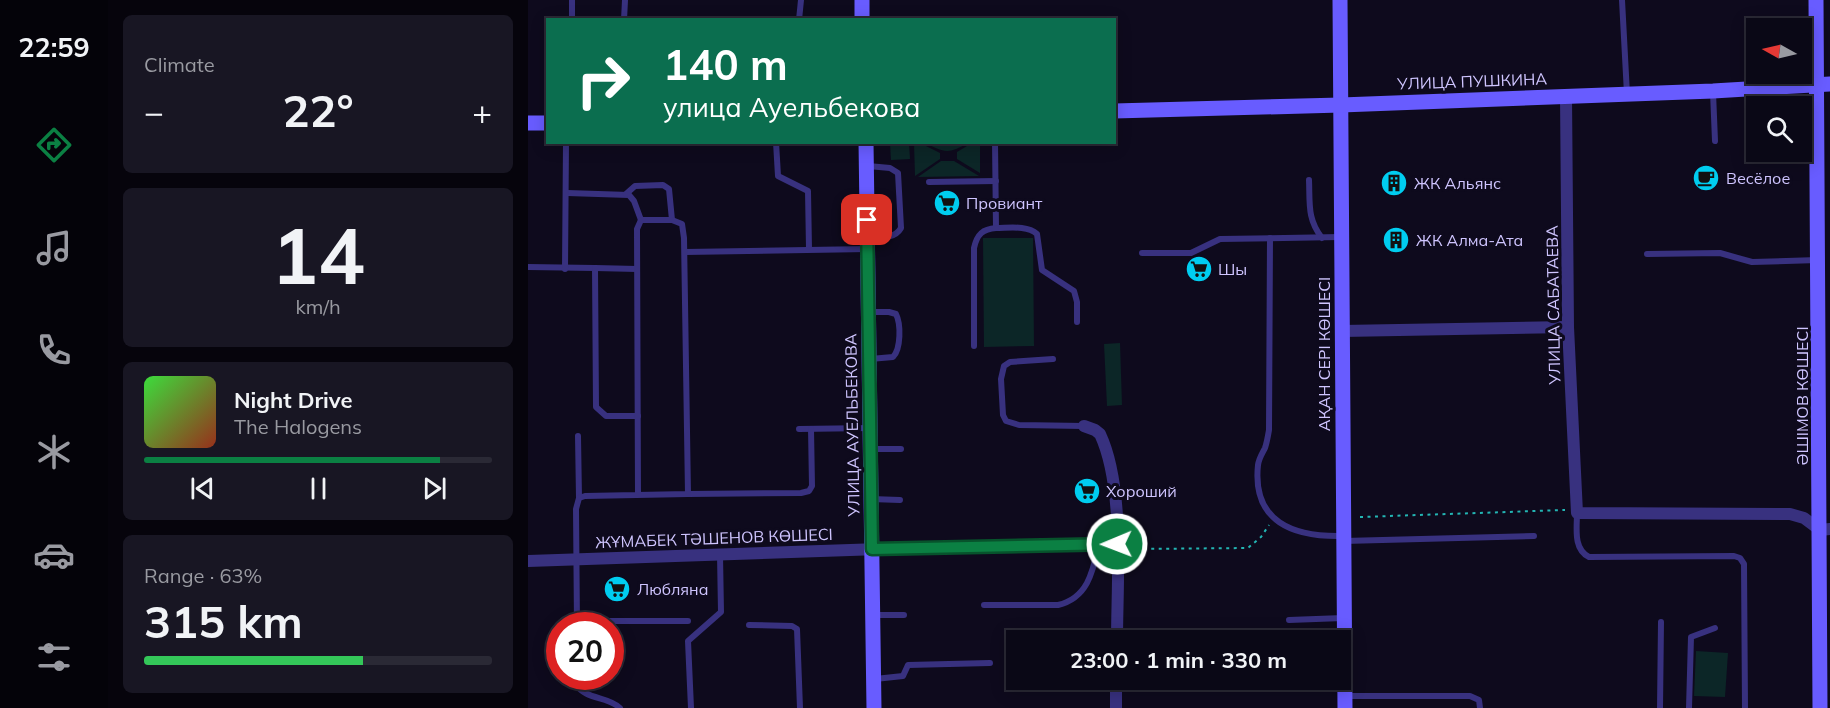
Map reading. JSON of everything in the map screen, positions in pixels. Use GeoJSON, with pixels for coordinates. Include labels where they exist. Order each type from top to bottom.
{"type":"FeatureCollection","features":[{"type":"Feature","properties":{"kind":"street"},"geometry":{"type":"LineString","coordinates":[[862,0],[862,18]]}},
{"type":"Feature","properties":{"kind":"street","name":"АҚАН СЕРІ КӨШЕСІ"},"geometry":{"type":"LineString","coordinates":[[1340,0],[1345,702]]}},
{"type":"Feature","properties":{"kind":"street","name":"ӘШІМОВ КӨШЕСІ"},"geometry":{"type":"LineString","coordinates":[[1816,0],[1823,84],[1819,260],[1825,311],[1825,530],[1821,708]]}},
{"type":"Feature","properties":{"kind":"street","name":"УЛИЦА ПУШКИНА"},"geometry":{"type":"LineString","coordinates":[[1116,111],[1713,91],[1823,84]]}},
{"type":"Feature","properties":{"kind":"street","name":"УЛИЦА САБАТАЕВА"},"geometry":{"type":"LineString","coordinates":[[1566,96],[1568,327],[1577,512]]}},
{"type":"Feature","properties":{"kind":"street"},"geometry":{"type":"LineString","coordinates":[[528,123],[546,123]]}},
{"type":"Feature","properties":{"kind":"street","name":"УЛИЦА АУЕЛЬБЕКОВА"},"geometry":{"type":"LineString","coordinates":[[866,144],[874,708]]}},
{"type":"Feature","properties":{"kind":"street"},"geometry":{"type":"LineString","coordinates":[[1342,331],[1568,327]]}},
{"type":"Feature","properties":{"kind":"street"},"geometry":{"type":"LineString","coordinates":[[1084,426],[1095,430],[1103,440],[1114,486],[1117,630]]}},
{"type":"Feature","properties":{"kind":"street"},"geometry":{"type":"LineString","coordinates":[[1577,512],[1790,514],[1825,530]]}},
{"type":"Feature","properties":{"kind":"street","name":"ЖҰМАБЕК ТӘШЕНОВ КӨШЕСІ"},"geometry":{"type":"LineString","coordinates":[[528,561],[909,548]]}},
{"type":"Feature","properties":{"kind":"street"},"geometry":{"type":"LineString","coordinates":[[1116,690],[1116,708]]}},
{"type":"Feature","properties":{"kind":"lane"},"geometry":{"type":"LineString","coordinates":[[572,0],[572,18]]}},
{"type":"Feature","properties":{"kind":"lane"},"geometry":{"type":"LineString","coordinates":[[624,18],[626,0]]}},
{"type":"Feature","properties":{"kind":"lane"},"geometry":{"type":"LineString","coordinates":[[799,18],[801,0]]}},
{"type":"Feature","properties":{"kind":"lane"},"geometry":{"type":"LineString","coordinates":[[1622,0],[1627,94]]}},
{"type":"Feature","properties":{"kind":"lane"},"geometry":{"type":"LineString","coordinates":[[1713,91],[1715,141]]}},
{"type":"Feature","properties":{"kind":"lane"},"geometry":{"type":"LineString","coordinates":[[565,269],[566,144]]}},
{"type":"Feature","properties":{"kind":"lane"},"geometry":{"type":"LineString","coordinates":[[776,144],[778,176],[806,189],[809,195],[809,249]]}},
{"type":"Feature","properties":{"kind":"lane"},"geometry":{"type":"LineString","coordinates":[[995,144],[996,228]]}},
{"type":"Feature","properties":{"kind":"lane"},"geometry":{"type":"LineString","coordinates":[[685,252],[809,249],[868,244],[894,236],[900,231],[898,172],[894,169],[866,165]]}},
{"type":"Feature","properties":{"kind":"lane"},"geometry":{"type":"LineString","coordinates":[[1309,180],[1311,218],[1322,238]]}},
{"type":"Feature","properties":{"kind":"lane"},"geometry":{"type":"LineString","coordinates":[[929,182],[996,181]]}},
{"type":"Feature","properties":{"kind":"lane"},"geometry":{"type":"LineString","coordinates":[[626,194],[635,186],[663,185],[669,189],[672,220]]}},
{"type":"Feature","properties":{"kind":"lane"},"geometry":{"type":"LineString","coordinates":[[567,193],[626,194],[632,198],[641,220],[637,229],[638,495]]}},
{"type":"Feature","properties":{"kind":"lane"},"geometry":{"type":"LineString","coordinates":[[641,220],[672,220],[682,224],[685,252],[688,494]]}},
{"type":"Feature","properties":{"kind":"lane"},"geometry":{"type":"LineString","coordinates":[[974,346],[974,248],[982,231],[996,228],[1034,231],[1037,234],[1042,270],[1074,291],[1077,322]]}},
{"type":"Feature","properties":{"kind":"lane"},"geometry":{"type":"LineString","coordinates":[[1142,253],[1191,253],[1220,239],[1341,237]]}},
{"type":"Feature","properties":{"kind":"lane"},"geometry":{"type":"LineString","coordinates":[[1270,238],[1269,430],[1258,464],[1258,493],[1262,504],[1274,518],[1297,531],[1343,539],[1534,536]]}},
{"type":"Feature","properties":{"kind":"lane"},"geometry":{"type":"LineString","coordinates":[[1647,254],[1720,253],[1752,262],[1819,260]]}},
{"type":"Feature","properties":{"kind":"lane"},"geometry":{"type":"LineString","coordinates":[[528,267],[637,269]]}},
{"type":"Feature","properties":{"kind":"lane"},"geometry":{"type":"LineString","coordinates":[[595,268],[596,407],[606,416],[638,416]]}},
{"type":"Feature","properties":{"kind":"lane"},"geometry":{"type":"LineString","coordinates":[[868,312],[893,313],[898,317],[896,355],[890,358],[869,358]]}},
{"type":"Feature","properties":{"kind":"lane"},"geometry":{"type":"LineString","coordinates":[[1053,359],[1010,362],[1004,366],[1001,379],[1003,415],[1006,421],[1019,425],[1084,426]]}},
{"type":"Feature","properties":{"kind":"lane"},"geometry":{"type":"LineString","coordinates":[[799,429],[870,428]]}},
{"type":"Feature","properties":{"kind":"lane"},"geometry":{"type":"LineString","coordinates":[[579,498],[585,496],[801,493],[809,491],[812,486],[811,429]]}},
{"type":"Feature","properties":{"kind":"lane"},"geometry":{"type":"LineString","coordinates":[[577,612],[578,436]]}},
{"type":"Feature","properties":{"kind":"lane"},"geometry":{"type":"LineString","coordinates":[[871,449],[901,448]]}},
{"type":"Feature","properties":{"kind":"lane"},"geometry":{"type":"LineString","coordinates":[[871,499],[900,500]]}},
{"type":"Feature","properties":{"kind":"lane"},"geometry":{"type":"LineString","coordinates":[[1577,512],[1578,547],[1589,557],[1734,556],[1740,558],[1744,564],[1745,708]]}},
{"type":"Feature","properties":{"kind":"lane"},"geometry":{"type":"LineString","coordinates":[[984,606],[1067,603],[1075,598],[1086,585],[1093,571],[1099,544]]}},
{"type":"Feature","properties":{"kind":"lane","name":"ЖҰМАБЕК ТӘШЕНОВ КӨШЕСІ"},"geometry":{"type":"LineString","coordinates":[[909,548],[1117,544]]}},
{"type":"Feature","properties":{"kind":"lane"},"geometry":{"type":"LineString","coordinates":[[691,708],[688,641],[721,611],[720,555]]}},
{"type":"Feature","properties":{"kind":"lane"},"geometry":{"type":"LineString","coordinates":[[872,615],[904,615]]}},
{"type":"Feature","properties":{"kind":"lane"},"geometry":{"type":"LineString","coordinates":[[1289,620],[1344,618]]}},
{"type":"Feature","properties":{"kind":"lane"},"geometry":{"type":"LineString","coordinates":[[624,622],[688,621]]}},
{"type":"Feature","properties":{"kind":"lane"},"geometry":{"type":"LineString","coordinates":[[1660,708],[1661,622]]}},
{"type":"Feature","properties":{"kind":"lane"},"geometry":{"type":"LineString","coordinates":[[749,625],[792,626],[797,629],[800,708]]}},
{"type":"Feature","properties":{"kind":"lane"},"geometry":{"type":"LineString","coordinates":[[1689,708],[1691,637],[1715,628]]}},
{"type":"Feature","properties":{"kind":"lane"},"geometry":{"type":"LineString","coordinates":[[874,679],[903,676],[908,665],[990,663]]}},
{"type":"Feature","properties":{"kind":"lane"},"geometry":{"type":"LineString","coordinates":[[581,690],[613,702],[620,708]]}},
{"type":"Feature","properties":{"kind":"lane"},"geometry":{"type":"LineString","coordinates":[[1345,702],[1470,696],[1479,700],[1480,708]]}},
{"type":"Feature","properties":{"kind":"path"},"geometry":{"type":"LineString","coordinates":[[1360,517],[1577,512]]}},
{"type":"Feature","properties":{"kind":"path"},"geometry":{"type":"LineString","coordinates":[[1117,544],[1136,549],[1248,548],[1262,537],[1274,518]]}},
{"type":"Feature","properties":{"kind":"green space"},"geometry":{"type":"Polygon","coordinates":[[[890,144],[909,144],[910,159],[891,160],[890,144]]]}},
{"type":"Feature","properties":{"kind":"green space"},"geometry":{"type":"Polygon","coordinates":[[[914,144],[922,144],[940,153],[940,159],[915,176],[914,144]]]}},
{"type":"Feature","properties":{"kind":"green space"},"geometry":{"type":"Polygon","coordinates":[[[928,144],[966,144],[947,151],[928,144]]]}},
{"type":"Feature","properties":{"kind":"green space"},"geometry":{"type":"Polygon","coordinates":[[[970,144],[980,144],[980,173],[957,159],[957,152],[970,144]]]}},
{"type":"Feature","properties":{"kind":"green space"},"geometry":{"type":"Polygon","coordinates":[[[941,161],[954,161],[979,176],[918,177],[941,161]]]}},
{"type":"Feature","properties":{"kind":"green space"},"geometry":{"type":"Polygon","coordinates":[[[983,238],[1033,238],[1034,346],[984,347],[983,238]]]}},
{"type":"Feature","properties":{"kind":"green space"},"geometry":{"type":"Polygon","coordinates":[[[1120,343],[1122,405],[1107,406],[1104,344],[1120,343]]]}},
{"type":"Feature","properties":{"kind":"green space"},"geometry":{"type":"Polygon","coordinates":[[[1696,651],[1728,653],[1725,697],[1694,696],[1696,651]]]}},
{"type":"Feature","properties":{"kind":"place","name":"Весёлое"},"geometry":{"type":"Point","coordinates":[1706,178]}},
{"type":"Feature","properties":{"kind":"place","name":"ЖК Альянс"},"geometry":{"type":"Point","coordinates":[1394,183]}},
{"type":"Feature","properties":{"kind":"place","name":"Провиант"},"geometry":{"type":"Point","coordinates":[947,203]}},
{"type":"Feature","properties":{"kind":"place","name":"ЖК Алма-Ата"},"geometry":{"type":"Point","coordinates":[1396,240]}},
{"type":"Feature","properties":{"kind":"place","name":"Шы"},"geometry":{"type":"Point","coordinates":[1199,269]}},
{"type":"Feature","properties":{"kind":"place","name":"Хороший"},"geometry":{"type":"Point","coordinates":[1087,491]}},
{"type":"Feature","properties":{"kind":"place","name":"Любляна"},"geometry":{"type":"Point","coordinates":[617,589]}},
{"type":"Feature","properties":{"kind":"route"},"geometry":{"type":"LineString","coordinates":[[867,220],[872,549],[1117,544]]}}]}
